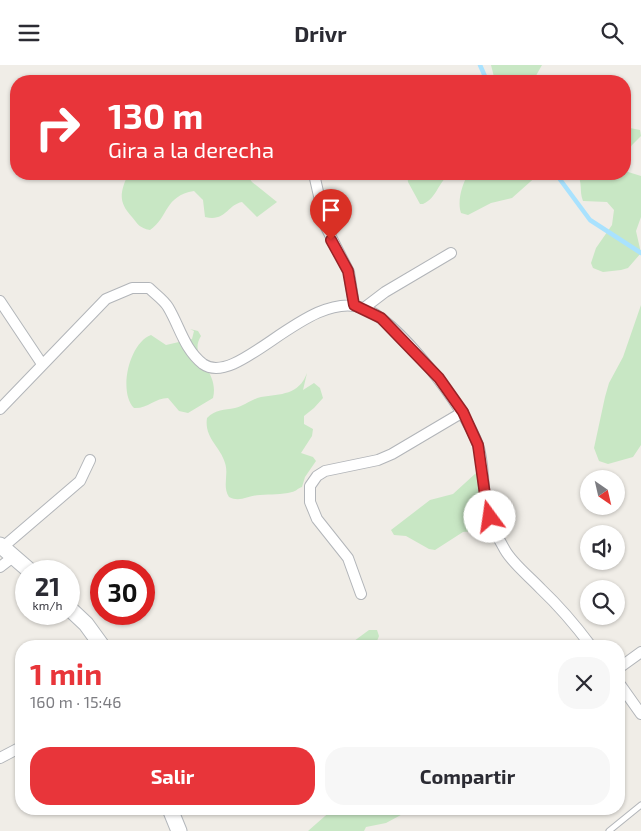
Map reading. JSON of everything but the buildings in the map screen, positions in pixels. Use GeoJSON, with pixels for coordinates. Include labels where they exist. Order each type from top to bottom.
{"type":"FeatureCollection","features":[{"type":"Feature","properties":{"kind":"street"},"geometry":{"type":"LineString","coordinates":[[315,180],[326,227],[348,271],[354,305]]}},
{"type":"Feature","properties":{"kind":"street"},"geometry":{"type":"LineString","coordinates":[[364,308],[385,292],[451,253]]}},
{"type":"Feature","properties":{"kind":"street"},"geometry":{"type":"LineString","coordinates":[[0,409],[106,299],[132,288],[149,289],[168,305],[190,352],[205,365],[222,369],[242,360],[302,320],[334,305],[354,305],[364,308],[381,318],[439,378],[463,412],[478,445],[486,502],[495,531],[507,553],[586,640]]}},
{"type":"Feature","properties":{"kind":"street"},"geometry":{"type":"LineString","coordinates":[[0,301],[42,364]]}},
{"type":"Feature","properties":{"kind":"street"},"geometry":{"type":"LineString","coordinates":[[362,594],[348,559],[317,519],[310,502],[310,486],[317,476],[325,471],[378,459],[392,453],[463,412]]}},
{"type":"Feature","properties":{"kind":"street"},"geometry":{"type":"LineString","coordinates":[[0,567],[5,550],[80,481],[90,460]]}},
{"type":"Feature","properties":{"kind":"street"},"geometry":{"type":"LineString","coordinates":[[5,550],[17,560]]}},
{"type":"Feature","properties":{"kind":"street"},"geometry":{"type":"LineString","coordinates":[[80,618],[98,640]]}},
{"type":"Feature","properties":{"kind":"street"},"geometry":{"type":"LineString","coordinates":[[625,664],[641,652]]}},
{"type":"Feature","properties":{"kind":"street"},"geometry":{"type":"LineString","coordinates":[[625,691],[641,714]]}},
{"type":"Feature","properties":{"kind":"street"},"geometry":{"type":"LineString","coordinates":[[0,758],[15,750]]}},
{"type":"Feature","properties":{"kind":"street"},"geometry":{"type":"LineString","coordinates":[[172,815],[179,831]]}},
{"type":"Feature","properties":{"kind":"lane"},"geometry":{"type":"LineString","coordinates":[[609,831],[641,805]]}},
{"type":"Feature","properties":{"kind":"green space"},"geometry":{"type":"Polygon","coordinates":[[[491,65],[542,65],[536,75],[494,75],[491,65]]]}},
{"type":"Feature","properties":{"kind":"green space"},"geometry":{"type":"Polygon","coordinates":[[[631,128],[640,130],[641,136],[631,147],[631,128]]]}},
{"type":"Feature","properties":{"kind":"green space"},"geometry":{"type":"Polygon","coordinates":[[[631,173],[641,176],[641,217],[636,231],[641,253],[628,268],[603,272],[593,268],[591,263],[596,248],[612,225],[614,210],[607,202],[583,201],[580,181],[631,180],[631,173]]]}},
{"type":"Feature","properties":{"kind":"green space"},"geometry":{"type":"Polygon","coordinates":[[[126,180],[250,180],[277,202],[257,217],[242,202],[233,206],[222,215],[212,218],[205,217],[203,200],[194,191],[177,197],[161,219],[150,230],[139,225],[127,212],[122,202],[126,180]]]}},
{"type":"Feature","properties":{"kind":"green space"},"geometry":{"type":"Polygon","coordinates":[[[408,180],[444,180],[431,198],[423,204],[420,204],[408,180]]]}},
{"type":"Feature","properties":{"kind":"green space"},"geometry":{"type":"Polygon","coordinates":[[[465,180],[532,180],[512,198],[491,203],[468,215],[461,213],[460,198],[465,180]]]}},
{"type":"Feature","properties":{"kind":"green space"},"geometry":{"type":"Polygon","coordinates":[[[641,305],[641,445],[633,457],[608,464],[599,461],[594,448],[609,383],[623,357],[641,305]]]}},
{"type":"Feature","properties":{"kind":"green space"},"geometry":{"type":"Polygon","coordinates":[[[190,329],[198,331],[201,336],[198,351],[212,379],[214,388],[213,398],[188,413],[179,411],[168,398],[163,398],[143,407],[134,408],[129,401],[127,380],[128,369],[137,348],[143,340],[151,335],[166,345],[192,339],[194,331],[190,329]]]}},
{"type":"Feature","properties":{"kind":"green space"},"geometry":{"type":"Polygon","coordinates":[[[307,373],[303,390],[314,383],[320,388],[323,398],[304,416],[304,424],[313,429],[312,436],[301,453],[313,457],[316,461],[305,477],[302,487],[284,494],[256,495],[241,499],[229,497],[226,489],[225,463],[210,437],[207,418],[217,411],[238,407],[261,397],[288,392],[299,386],[307,373]]]}},
{"type":"Feature","properties":{"kind":"green space"},"geometry":{"type":"Polygon","coordinates":[[[476,473],[479,475],[491,529],[463,532],[435,550],[429,549],[406,536],[394,535],[391,530],[430,500],[453,494],[476,473]]]}},
{"type":"Feature","properties":{"kind":"green space"},"geometry":{"type":"Polygon","coordinates":[[[369,630],[377,630],[379,636],[377,640],[355,640],[369,630]]]}},
{"type":"Feature","properties":{"kind":"green space"},"geometry":{"type":"Polygon","coordinates":[[[326,815],[401,815],[386,823],[366,827],[364,831],[308,831],[326,815]]]}},
{"type":"Feature","properties":{"kind":"waterway"},"geometry":{"type":"LineString","coordinates":[[480,65],[484,75]]}},
{"type":"Feature","properties":{"kind":"waterway"},"geometry":{"type":"LineString","coordinates":[[560,180],[590,220],[641,253]]}},
{"type":"Feature","properties":{"kind":"route"},"geometry":{"type":"LineString","coordinates":[[331,240],[348,271],[352,283],[354,305],[364,308],[381,318],[439,378],[463,412],[478,445],[490,517]]}}]}
